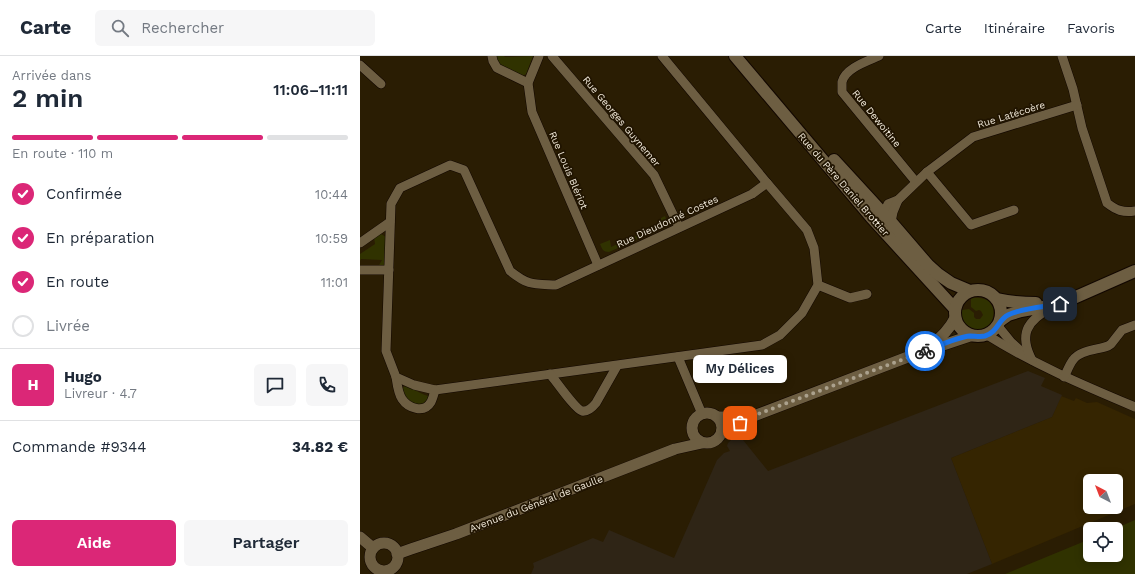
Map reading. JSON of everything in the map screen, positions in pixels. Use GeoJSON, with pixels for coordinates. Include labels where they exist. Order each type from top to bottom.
{"type":"FeatureCollection","features":[{"type":"Feature","properties":{"kind":"main road","name":"Rue du Père Daniel Brottier"},"geometry":{"type":"LineString","coordinates":[[735,56],[884,216],[955,313]]}},
{"type":"Feature","properties":{"kind":"main road","name":"Rue du Père Daniel Brottier"},"geometry":{"type":"LineString","coordinates":[[746,56],[838,165],[928,265],[938,274],[970,291]]}},
{"type":"Feature","properties":{"kind":"main road"},"geometry":{"type":"LineString","coordinates":[[1000,323],[1002,312],[1000,305],[997,299],[991,294],[985,291],[977,290],[970,291],[960,298],[955,313],[960,328],[970,336],[980,337],[993,332],[1008,315],[1021,311],[1060,304],[1135,271]]}},
{"type":"Feature","properties":{"kind":"main road"},"geometry":{"type":"LineString","coordinates":[[997,299],[1021,303],[1035,303],[1058,300],[1078,295]]}},
{"type":"Feature","properties":{"kind":"street"},"geometry":{"type":"LineString","coordinates":[[492,56],[497,68],[528,83],[539,56]]}},
{"type":"Feature","properties":{"kind":"street","name":"Rue Georges Guynemer"},"geometry":{"type":"LineString","coordinates":[[552,56],[654,175],[679,227]]}},
{"type":"Feature","properties":{"kind":"street"},"geometry":{"type":"LineString","coordinates":[[396,377],[414,385],[435,390],[762,345],[780,335],[802,313],[818,285],[814,248],[806,230],[662,56]]}},
{"type":"Feature","properties":{"kind":"street","name":"Rue Dewoitine"},"geometry":{"type":"LineString","coordinates":[[879,56],[853,68],[842,81],[842,92],[916,182]]}},
{"type":"Feature","properties":{"kind":"street"},"geometry":{"type":"LineString","coordinates":[[1062,56],[1077,105],[1082,128],[1106,203],[1115,209],[1128,212],[1135,211]]}},
{"type":"Feature","properties":{"kind":"street"},"geometry":{"type":"LineString","coordinates":[[360,65],[381,84]]}},
{"type":"Feature","properties":{"kind":"street","name":"Rue Louis Blériot"},"geometry":{"type":"LineString","coordinates":[[528,83],[532,112],[598,264]]}},
{"type":"Feature","properties":{"kind":"street","name":"Rue Latécoère"},"geometry":{"type":"LineString","coordinates":[[884,216],[927,172],[973,137],[1077,105]]}},
{"type":"Feature","properties":{"kind":"street","name":"Rue Dieudonné Costes"},"geometry":{"type":"LineString","coordinates":[[435,390],[430,403],[426,407],[419,409],[408,405],[401,398],[396,377],[386,351],[391,204],[400,188],[450,165],[464,170],[510,271],[522,280],[532,284],[556,285],[598,264],[752,194],[767,183]]}},
{"type":"Feature","properties":{"kind":"street"},"geometry":{"type":"LineString","coordinates":[[927,172],[971,225],[1014,210]]}},
{"type":"Feature","properties":{"kind":"street","name":"Rue Latécoère"},"geometry":{"type":"LineString","coordinates":[[884,216],[893,212],[898,200]]}},
{"type":"Feature","properties":{"kind":"street"},"geometry":{"type":"LineString","coordinates":[[360,243],[390,222]]}},
{"type":"Feature","properties":{"kind":"street"},"geometry":{"type":"LineString","coordinates":[[360,270],[389,270]]}},
{"type":"Feature","properties":{"kind":"street"},"geometry":{"type":"LineString","coordinates":[[818,285],[850,298],[867,294]]}},
{"type":"Feature","properties":{"kind":"street"},"geometry":{"type":"LineString","coordinates":[[1032,360],[1027,350],[1026,342],[1028,329],[1031,322],[1040,314],[1060,304]]}},
{"type":"Feature","properties":{"kind":"street"},"geometry":{"type":"LineString","coordinates":[[913,355],[937,341],[948,330],[955,313]]}},
{"type":"Feature","properties":{"kind":"street"},"geometry":{"type":"LineString","coordinates":[[1000,323],[1011,342],[1032,360]]}},
{"type":"Feature","properties":{"kind":"street"},"geometry":{"type":"LineString","coordinates":[[1064,377],[1076,357],[1083,353],[1108,346],[1122,330],[1135,326]]}},
{"type":"Feature","properties":{"kind":"street"},"geometry":{"type":"LineString","coordinates":[[986,335],[1005,347],[1064,377],[1135,408]]}},
{"type":"Feature","properties":{"kind":"street"},"geometry":{"type":"LineString","coordinates":[[722,430],[750,417],[913,355],[970,336]]}},
{"type":"Feature","properties":{"kind":"street"},"geometry":{"type":"LineString","coordinates":[[678,357],[702,414]]}},
{"type":"Feature","properties":{"kind":"street"},"geometry":{"type":"LineString","coordinates":[[550,374],[577,408],[584,411],[592,408],[596,404],[617,366]]}},
{"type":"Feature","properties":{"kind":"street"},"geometry":{"type":"LineString","coordinates":[[718,416],[721,422],[721,436],[712,443],[706,444],[696,439],[691,430],[693,421],[702,414],[707,412],[718,416],[750,417]]}},
{"type":"Feature","properties":{"kind":"street","name":"Avenue du Général de Gaulle"},"geometry":{"type":"LineString","coordinates":[[675,449],[686,439],[691,430]]}},
{"type":"Feature","properties":{"kind":"street","name":"Avenue du Général de Gaulle"},"geometry":{"type":"LineString","coordinates":[[397,554],[456,534],[675,449],[702,443]]}},
{"type":"Feature","properties":{"kind":"street"},"geometry":{"type":"LineString","coordinates":[[360,537],[373,548]]}},
{"type":"Feature","properties":{"kind":"street"},"geometry":{"type":"LineString","coordinates":[[385,543],[393,547],[397,554],[396,563],[386,572],[378,569],[372,564],[370,556],[376,545],[385,543]]}},
{"type":"Feature","properties":{"kind":"shaded area"},"geometry":{"type":"Polygon","coordinates":[[[496,56],[533,56],[526,74],[522,76],[499,64],[496,56]]]}},
{"type":"Feature","properties":{"kind":"shaded area"},"geometry":{"type":"Polygon","coordinates":[[[665,216],[666,222],[662,228],[609,252],[604,251],[601,247],[600,244],[610,240],[611,247],[660,225],[661,218],[665,216]]]}},
{"type":"Feature","properties":{"kind":"shaded area"},"geometry":{"type":"Polygon","coordinates":[[[381,234],[386,237],[385,265],[378,267],[382,260],[361,259],[360,261],[360,254],[375,244],[374,237],[381,234]]]}},
{"type":"Feature","properties":{"kind":"shaded area"},"geometry":{"type":"Polygon","coordinates":[[[971,299],[984,299],[990,303],[993,310],[993,318],[990,325],[984,330],[977,331],[968,327],[962,320],[962,310],[969,309],[974,313],[974,317],[976,319],[980,319],[983,315],[981,311],[976,311],[971,307],[971,299]]]}},
{"type":"Feature","properties":{"kind":"shaded area"},"geometry":{"type":"Polygon","coordinates":[[[1028,371],[1045,378],[1041,386],[1062,395],[1052,417],[951,458],[992,564],[967,574],[531,574],[534,567],[533,563],[593,538],[603,542],[609,530],[674,558],[717,460],[724,453],[730,451],[727,446],[728,443],[739,435],[768,471],[1028,371]]]}},
{"type":"Feature","properties":{"kind":"shaded area"},"geometry":{"type":"Polygon","coordinates":[[[405,386],[428,396],[429,398],[423,405],[415,405],[406,398],[402,390],[405,386]]]}},
{"type":"Feature","properties":{"kind":"shaded area"},"geometry":{"type":"Polygon","coordinates":[[[1061,396],[1074,401],[1076,398],[1087,403],[1097,402],[1135,419],[1135,504],[1123,509],[1123,474],[1083,474],[1083,514],[1111,514],[1092,522],[1083,522],[1083,526],[992,564],[951,458],[1052,417],[1061,396]]]}},
{"type":"Feature","properties":{"kind":"shaded area"},"geometry":{"type":"Polygon","coordinates":[[[1135,520],[1135,574],[1005,574],[1083,542],[1083,562],[1123,562],[1123,525],[1135,520]]]}},
{"type":"Feature","properties":{"kind":"way so far"},"geometry":{"type":"LineString","coordinates":[[740,423],[750,417],[925,351]]}},
{"type":"Feature","properties":{"kind":"place","name":"My Délices"},"geometry":{"type":"Point","coordinates":[740,423]}},
{"type":"Feature","properties":{"kind":"route"},"geometry":{"type":"LineString","coordinates":[[925,351],[962,338],[970,336],[980,337],[993,332],[1001,320],[1008,315],[1021,311],[1060,304]]}}]}
